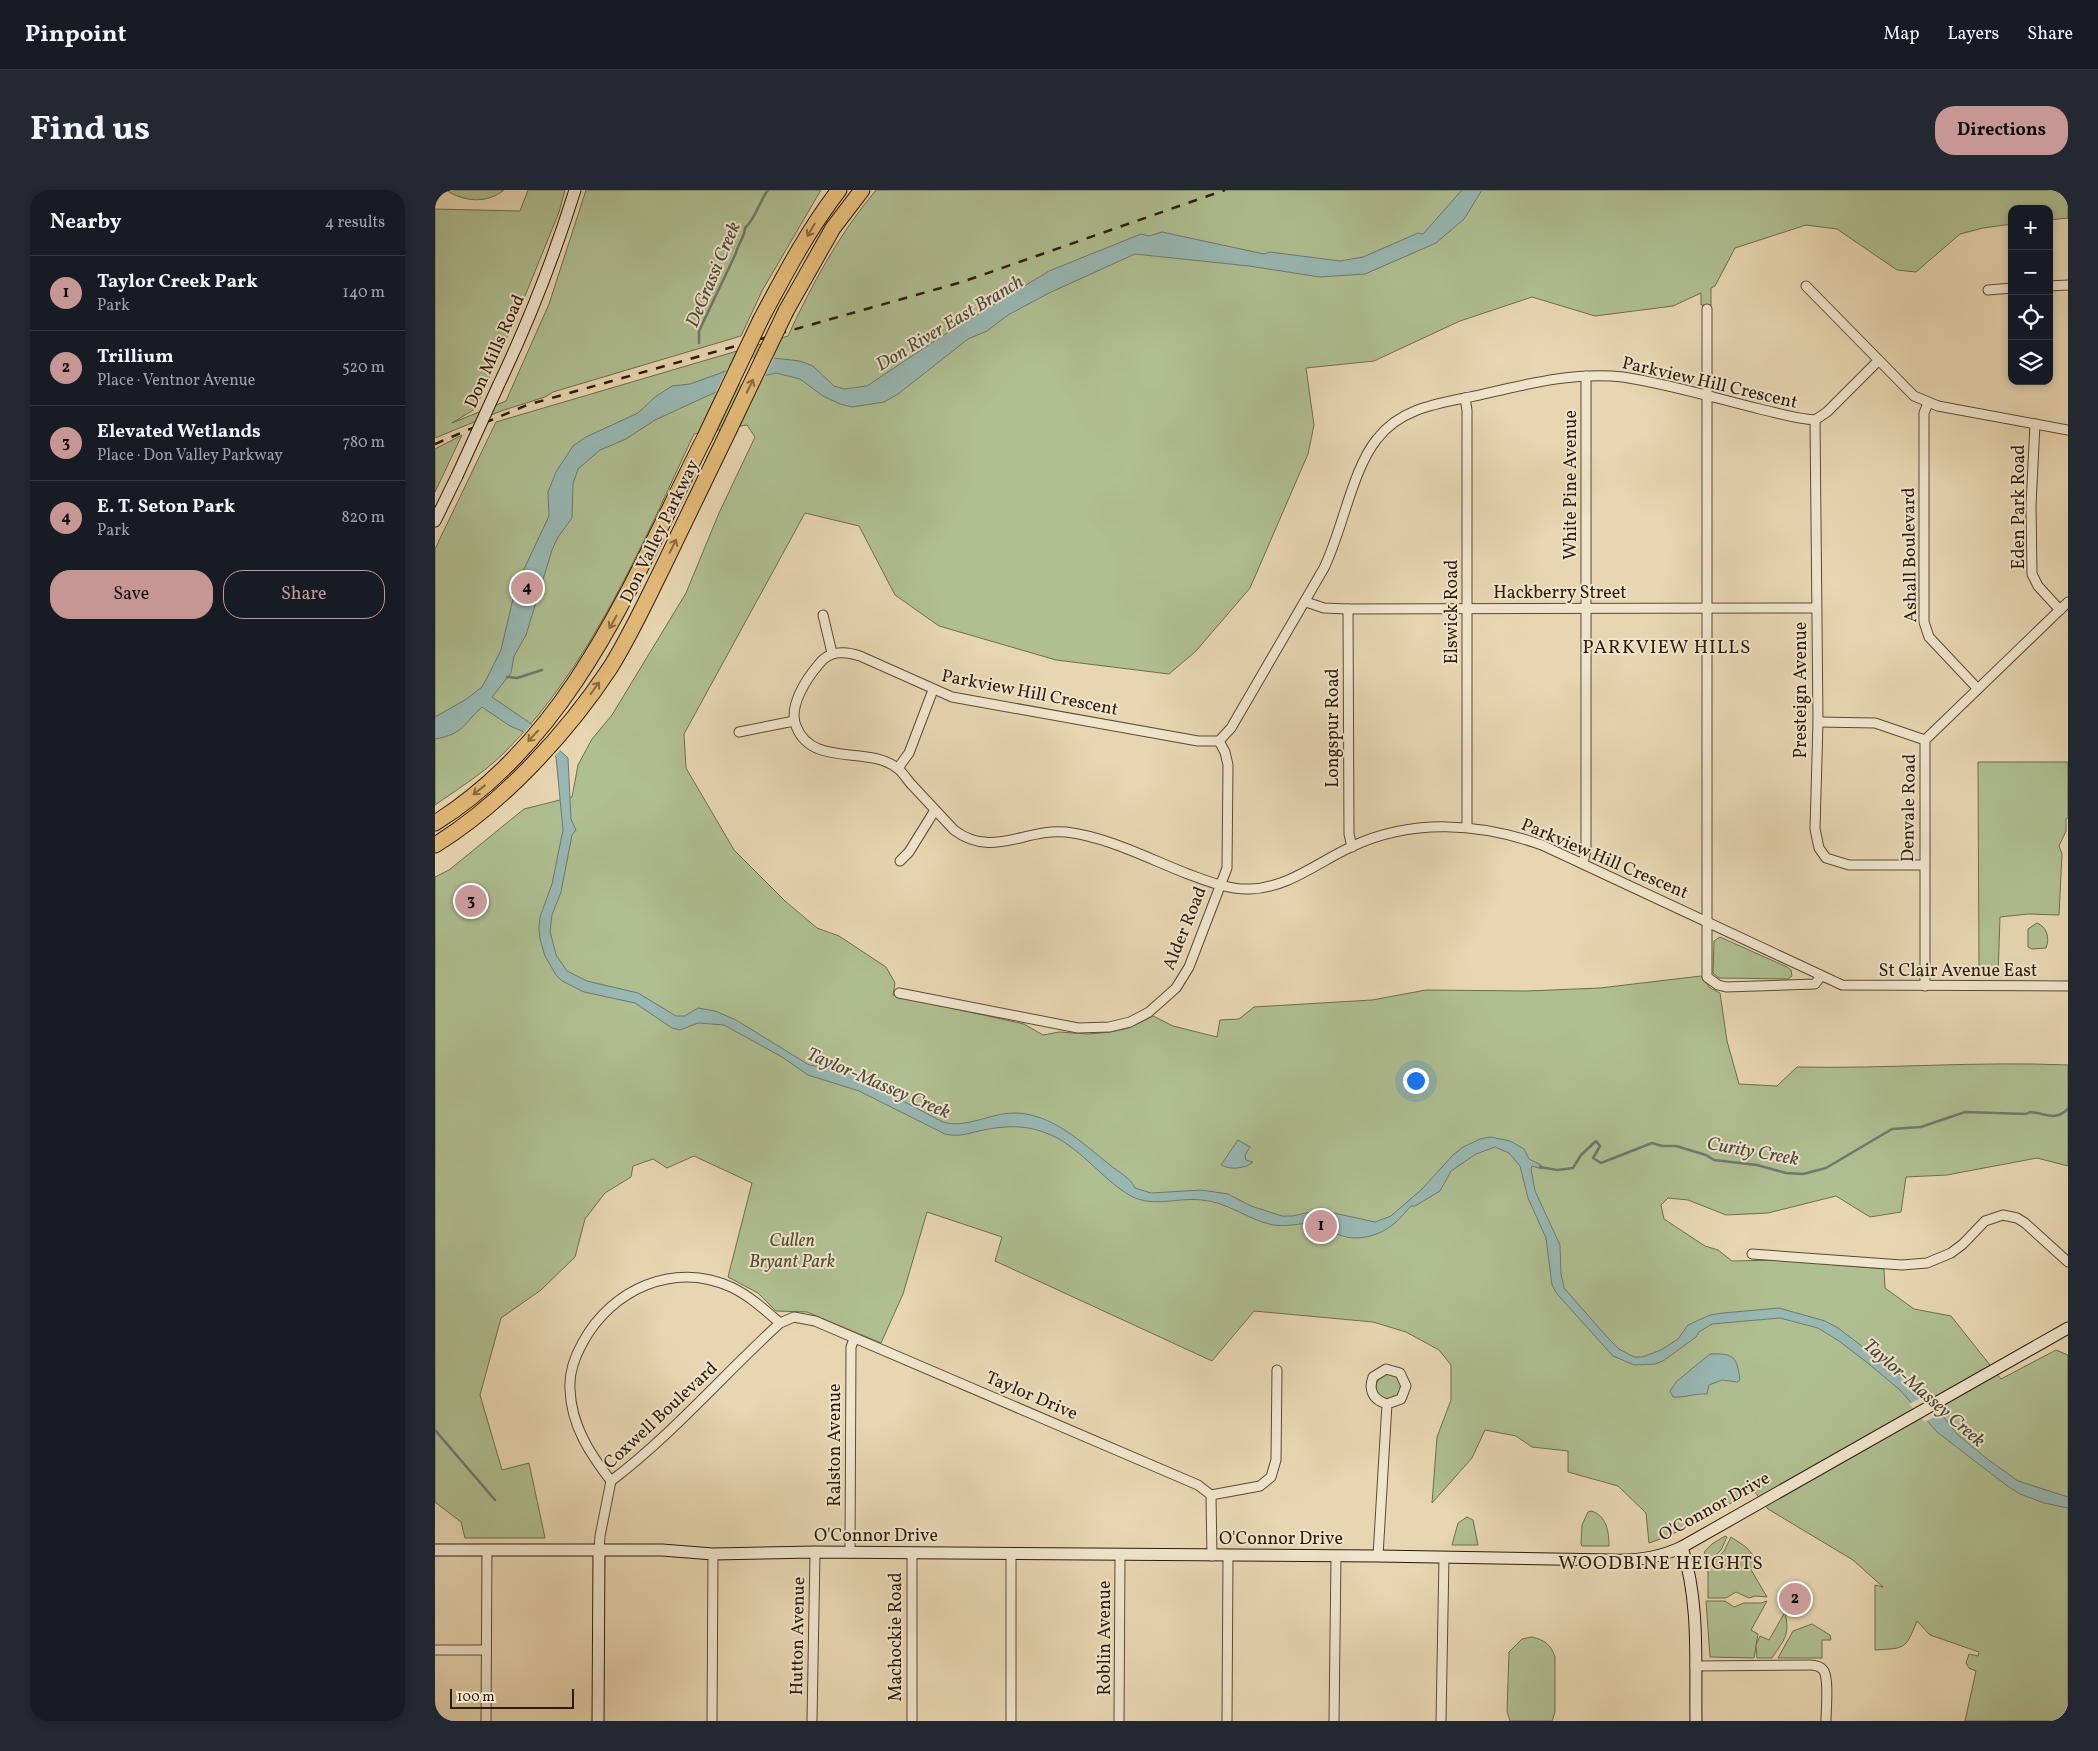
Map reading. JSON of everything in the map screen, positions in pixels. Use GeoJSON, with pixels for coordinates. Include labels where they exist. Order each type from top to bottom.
{"type":"FeatureCollection","features":[{"type":"Feature","properties":{"kind":"highway","name":"Don Valley Parkway"},"geometry":{"type":"LineString","coordinates":[[435,823],[487,783],[515,756],[552,715],[604,638],[705,437],[761,319],[789,266],[823,211],[839,190]]}},
{"type":"Feature","properties":{"kind":"highway","name":"Don Valley Parkway"},"geometry":{"type":"LineString","coordinates":[[435,845],[485,808],[528,768],[565,727],[610,667],[628,636],[787,311],[833,228],[862,190]]}},
{"type":"Feature","properties":{"kind":"main road","name":"Don Mills Road"},"geometry":{"type":"LineString","coordinates":[[435,522],[526,326],[556,250],[575,190]]}},
{"type":"Feature","properties":{"kind":"main road","name":"O'Connor Drive"},"geometry":{"type":"LineString","coordinates":[[435,1550],[662,1550],[713,1554],[850,1552],[1378,1556],[1616,1560],[1664,1555],[1682,1547],[1733,1516],[2068,1328]]}},
{"type":"Feature","properties":{"kind":"main road"},"geometry":{"type":"LineString","coordinates":[[1682,1547],[1692,1586],[1696,1721]]}},
{"type":"Feature","properties":{"kind":"main road"},"geometry":{"type":"LineString","coordinates":[[598,1721],[599,1550]]}},
{"type":"Feature","properties":{"kind":"street"},"geometry":{"type":"LineString","coordinates":[[2053,286],[2068,285]]}},
{"type":"Feature","properties":{"kind":"street"},"geometry":{"type":"LineString","coordinates":[[1806,286],[1914,396],[1928,403],[2068,430]]}},
{"type":"Feature","properties":{"kind":"street"},"geometry":{"type":"LineString","coordinates":[[1988,290],[2008,288]]}},
{"type":"Feature","properties":{"kind":"street"},"geometry":{"type":"LineString","coordinates":[[1707,309],[1707,977],[1711,982],[1726,987],[1815,984],[1821,976]]}},
{"type":"Feature","properties":{"kind":"street","name":"Parkview Hill Crescent"},"geometry":{"type":"LineString","coordinates":[[832,653],[851,653],[952,697],[1198,741],[1219,741],[1231,728],[1306,602],[1333,548],[1363,461],[1375,440],[1385,429],[1405,415],[1422,408],[1465,398],[1543,382],[1586,376],[1634,379],[1815,420],[1827,412],[1878,361]]}},
{"type":"Feature","properties":{"kind":"street","name":"White Pine Avenue"},"geometry":{"type":"LineString","coordinates":[[1583,862],[1586,850],[1586,376]]}},
{"type":"Feature","properties":{"kind":"street","name":"Elswick Road"},"geometry":{"type":"LineString","coordinates":[[1465,398],[1467,410],[1467,827]]}},
{"type":"Feature","properties":{"kind":"street","name":"Ashall Boulevard"},"geometry":{"type":"LineString","coordinates":[[1928,403],[1925,413],[1924,622],[1929,637],[1977,688]]}},
{"type":"Feature","properties":{"kind":"street","name":"Presteign Avenue"},"geometry":{"type":"LineString","coordinates":[[1815,420],[1818,722],[1815,829],[1819,848],[1826,858],[1849,865],[1923,865]]}},
{"type":"Feature","properties":{"kind":"street","name":"Eden Park Road"},"geometry":{"type":"LineString","coordinates":[[2035,424],[2031,505],[2032,574],[2038,586],[2060,610]]}},
{"type":"Feature","properties":{"kind":"street","name":"Hackberry Street"},"geometry":{"type":"LineString","coordinates":[[1306,602],[1324,608],[1348,609],[1816,608]]}},
{"type":"Feature","properties":{"kind":"street","name":"Denvale Road"},"geometry":{"type":"LineString","coordinates":[[1925,986],[1923,865],[1925,740],[2068,602]]}},
{"type":"Feature","properties":{"kind":"street","name":"Longspur Road"},"geometry":{"type":"LineString","coordinates":[[1348,609],[1349,834],[1352,847]]}},
{"type":"Feature","properties":{"kind":"street"},"geometry":{"type":"LineString","coordinates":[[739,732],[794,721],[794,714],[801,692],[819,663],[832,653],[823,615]]}},
{"type":"Feature","properties":{"kind":"street"},"geometry":{"type":"LineString","coordinates":[[897,768],[909,753],[933,690]]}},
{"type":"Feature","properties":{"kind":"street","name":"Parkview Hill Crescent"},"geometry":{"type":"LineString","coordinates":[[794,721],[801,735],[818,749],[874,759],[897,768],[935,810],[962,836],[978,842],[1001,843],[1043,832],[1076,834],[1099,839],[1219,885],[1251,889],[1289,880],[1352,847],[1402,830],[1433,827],[1467,827],[1519,837],[1583,862],[1821,976],[1847,986]]}},
{"type":"Feature","properties":{"kind":"street"},"geometry":{"type":"LineString","coordinates":[[1818,722],[1875,723],[1925,740]]}},
{"type":"Feature","properties":{"kind":"street","name":"Alder Road"},"geometry":{"type":"LineString","coordinates":[[899,993],[1078,1028],[1109,1027],[1130,1022],[1163,1002],[1176,988],[1189,966],[1227,868],[1229,836],[1228,765],[1219,741]]}},
{"type":"Feature","properties":{"kind":"street"},"geometry":{"type":"LineString","coordinates":[[900,861],[909,852],[935,810]]}},
{"type":"Feature","properties":{"kind":"street","name":"St Clair Avenue East"},"geometry":{"type":"LineString","coordinates":[[1847,986],[2068,986]]}},
{"type":"Feature","properties":{"kind":"street"},"geometry":{"type":"LineString","coordinates":[[1752,1254],[1902,1265],[1927,1263],[1951,1253],[1963,1244],[1985,1221],[2003,1215],[2017,1218],[2025,1223],[2068,1262]]}},
{"type":"Feature","properties":{"kind":"street"},"geometry":{"type":"LineString","coordinates":[[611,1481],[590,1454],[579,1430],[570,1388],[577,1352],[591,1327],[606,1310],[643,1285],[672,1277],[689,1277],[707,1279],[731,1287],[760,1305],[780,1323]]}},
{"type":"Feature","properties":{"kind":"street","name":"Taylor Drive"},"geometry":{"type":"LineString","coordinates":[[780,1323],[794,1317],[804,1318],[1181,1477],[1198,1485],[1211,1495]]}},
{"type":"Feature","properties":{"kind":"street","name":"Coxwell Boulevard"},"geometry":{"type":"LineString","coordinates":[[599,1550],[611,1481],[633,1464],[682,1419],[780,1323]]}},
{"type":"Feature","properties":{"kind":"street","name":"Ralston Avenue"},"geometry":{"type":"LineString","coordinates":[[850,1552],[851,1347],[854,1338]]}},
{"type":"Feature","properties":{"kind":"street"},"geometry":{"type":"LineString","coordinates":[[1393,1369],[1405,1379],[1405,1393],[1395,1404],[1387,1404],[1374,1398],[1371,1384],[1379,1371],[1393,1369]]}},
{"type":"Feature","properties":{"kind":"street"},"geometry":{"type":"LineString","coordinates":[[1211,1556],[1211,1495],[1260,1486],[1271,1477],[1276,1460],[1277,1370]]}},
{"type":"Feature","properties":{"kind":"street"},"geometry":{"type":"LineString","coordinates":[[1378,1556],[1387,1404]]}},
{"type":"Feature","properties":{"kind":"street"},"geometry":{"type":"LineString","coordinates":[[486,1721],[487,1550]]}},
{"type":"Feature","properties":{"kind":"street","name":"Hutton Avenue"},"geometry":{"type":"LineString","coordinates":[[812,1721],[815,1552]]}},
{"type":"Feature","properties":{"kind":"street","name":"Machockie Road"},"geometry":{"type":"LineString","coordinates":[[912,1553],[912,1721]]}},
{"type":"Feature","properties":{"kind":"street"},"geometry":{"type":"LineString","coordinates":[[712,1721],[713,1554]]}},
{"type":"Feature","properties":{"kind":"street"},"geometry":{"type":"LineString","coordinates":[[1011,1554],[1011,1721]]}},
{"type":"Feature","properties":{"kind":"street","name":"Roblin Avenue"},"geometry":{"type":"LineString","coordinates":[[1119,1721],[1120,1555]]}},
{"type":"Feature","properties":{"kind":"street"},"geometry":{"type":"LineString","coordinates":[[1227,1721],[1228,1556]]}},
{"type":"Feature","properties":{"kind":"street"},"geometry":{"type":"LineString","coordinates":[[1334,1721],[1336,1556]]}},
{"type":"Feature","properties":{"kind":"street"},"geometry":{"type":"LineString","coordinates":[[1441,1721],[1444,1557]]}},
{"type":"Feature","properties":{"kind":"street"},"geometry":{"type":"LineString","coordinates":[[435,1650],[486,1650]]}},
{"type":"Feature","properties":{"kind":"street"},"geometry":{"type":"LineString","coordinates":[[1695,1666],[1781,1665],[1821,1667],[1826,1680],[1826,1721]]}},
{"type":"Feature","properties":{"kind":"green space"},"geometry":{"type":"Polygon","coordinates":[[[446,190],[504,190],[490,198],[475,200],[460,197],[446,190]]]}},
{"type":"Feature","properties":{"kind":"green space"},"geometry":{"type":"Polygon","coordinates":[[[528,190],[565,190],[559,212],[523,301],[475,409],[452,423],[506,401],[549,304],[586,190],[821,190],[762,291],[741,336],[553,392],[545,397],[501,411],[435,438],[435,209],[520,211],[528,190]]]}},
{"type":"Feature","properties":{"kind":"green space","name":"Cullen Bryant Park"},"geometry":{"type":"Polygon","coordinates":[[[876,190],[2068,190],[2068,218],[2053,220],[2053,205],[2008,205],[2008,225],[1960,234],[1916,272],[1897,270],[1837,229],[1806,225],[1735,248],[1715,286],[1711,288],[1711,305],[1701,305],[1701,293],[1673,306],[1595,316],[1532,297],[1460,321],[1374,361],[1306,368],[1314,425],[1308,454],[1250,588],[1196,651],[1169,674],[1056,660],[939,626],[895,595],[859,526],[805,513],[684,734],[686,768],[734,850],[785,901],[817,928],[839,936],[886,967],[895,983],[893,995],[1024,1024],[1043,1035],[1059,1032],[1088,1034],[1111,1032],[1129,1028],[1153,1016],[1173,1026],[1217,1037],[1220,1020],[1239,1019],[1254,1007],[1372,1000],[1426,990],[1527,991],[1600,988],[1701,976],[1710,988],[1720,993],[1727,1041],[1739,1084],[1777,1086],[1797,1067],[2000,1064],[2068,1065],[2068,1166],[2037,1158],[1947,1175],[1906,1177],[1901,1212],[1870,1217],[1836,1196],[1768,1213],[1726,1215],[1688,1200],[1668,1198],[1661,1205],[1664,1219],[1705,1246],[1718,1250],[1732,1261],[1779,1260],[1884,1269],[1885,1288],[1914,1309],[1951,1316],[2001,1379],[2056,1350],[2068,1355],[2068,1721],[1965,1721],[1976,1671],[1969,1668],[1966,1663],[1969,1654],[1978,1656],[1979,1652],[1930,1635],[1917,1621],[1910,1637],[1903,1646],[1893,1649],[1875,1650],[1875,1585],[1883,1587],[1853,1560],[1768,1509],[1754,1491],[1669,1536],[1649,1543],[1646,1513],[1618,1486],[1568,1472],[1568,1451],[1532,1447],[1516,1436],[1485,1430],[1472,1458],[1432,1503],[1437,1437],[1451,1400],[1451,1365],[1439,1350],[1406,1332],[1373,1322],[1254,1311],[1212,1361],[995,1261],[1002,1237],[927,1212],[903,1294],[881,1343],[807,1312],[776,1311],[758,1293],[728,1277],[752,1183],[694,1156],[667,1168],[653,1159],[633,1166],[631,1177],[605,1193],[585,1219],[575,1257],[541,1290],[501,1318],[480,1395],[502,1470],[529,1463],[545,1538],[465,1538],[461,1522],[435,1502],[435,877],[449,870],[524,809],[572,797],[578,765],[592,739],[612,715],[686,593],[719,513],[755,437],[747,425],[694,434],[613,602],[564,681],[536,718],[505,752],[480,773],[435,805],[435,549],[496,422],[788,336],[827,260],[876,190]]]}},
{"type":"Feature","properties":{"kind":"green space"},"geometry":{"type":"Polygon","coordinates":[[[462,435],[435,492],[435,449],[462,435]]]}},
{"type":"Feature","properties":{"kind":"green space"},"geometry":{"type":"Polygon","coordinates":[[[1978,762],[2068,762],[2068,818],[2066,819],[2066,831],[2059,846],[2062,854],[2059,915],[2028,914],[2000,917],[1998,976],[1979,976],[1978,762]]]}},
{"type":"Feature","properties":{"kind":"green space"},"geometry":{"type":"Polygon","coordinates":[[[2037,923],[2047,933],[2046,948],[2032,949],[2028,947],[2028,929],[2037,923]]]}},
{"type":"Feature","properties":{"kind":"green space"},"geometry":{"type":"Polygon","coordinates":[[[1720,937],[1787,967],[1791,970],[1792,976],[1788,979],[1719,978],[1713,973],[1714,941],[1720,937]]]}},
{"type":"Feature","properties":{"kind":"green space"},"geometry":{"type":"Polygon","coordinates":[[[1389,1374],[1398,1378],[1402,1387],[1398,1396],[1389,1400],[1380,1396],[1376,1387],[1380,1378],[1389,1374]]]}},
{"type":"Feature","properties":{"kind":"green space"},"geometry":{"type":"Polygon","coordinates":[[[1591,1511],[1601,1516],[1604,1520],[1608,1530],[1609,1546],[1582,1546],[1582,1525],[1588,1512],[1591,1511]]]}},
{"type":"Feature","properties":{"kind":"green space"},"geometry":{"type":"Polygon","coordinates":[[[1467,1517],[1473,1520],[1478,1545],[1452,1545],[1458,1523],[1467,1517]]]}},
{"type":"Feature","properties":{"kind":"green space"},"geometry":{"type":"Polygon","coordinates":[[[1725,1536],[1727,1537],[1721,1550],[1709,1561],[1705,1561],[1703,1558],[1705,1551],[1725,1536]]]}},
{"type":"Feature","properties":{"kind":"green space"},"geometry":{"type":"Polygon","coordinates":[[[1731,1537],[1746,1547],[1759,1562],[1750,1568],[1767,1597],[1755,1596],[1749,1598],[1736,1592],[1726,1598],[1708,1598],[1708,1568],[1724,1551],[1731,1537]]]}},
{"type":"Feature","properties":{"kind":"green space"},"geometry":{"type":"Polygon","coordinates":[[[1706,1601],[1725,1601],[1734,1607],[1744,1603],[1767,1601],[1751,1630],[1758,1634],[1754,1658],[1710,1657],[1706,1601]]]}},
{"type":"Feature","properties":{"kind":"green space"},"geometry":{"type":"Polygon","coordinates":[[[1785,1612],[1787,1632],[1783,1641],[1772,1658],[1757,1658],[1756,1645],[1760,1636],[1769,1640],[1785,1612]]]}},
{"type":"Feature","properties":{"kind":"green space"},"geometry":{"type":"Polygon","coordinates":[[[1812,1624],[1830,1635],[1831,1640],[1822,1640],[1822,1658],[1778,1658],[1793,1631],[1812,1624]]]}},
{"type":"Feature","properties":{"kind":"green space"},"geometry":{"type":"Polygon","coordinates":[[[1532,1637],[1547,1644],[1552,1649],[1555,1657],[1555,1712],[1552,1721],[1510,1721],[1507,1711],[1509,1652],[1522,1639],[1532,1637]]]}},
{"type":"Feature","properties":{"kind":"water"},"geometry":{"type":"Polygon","coordinates":[[[1462,190],[1482,190],[1464,219],[1436,243],[1365,274],[1320,277],[1249,266],[1135,254],[1049,293],[1008,315],[987,331],[968,339],[898,394],[884,402],[852,407],[840,404],[823,396],[800,379],[776,373],[740,381],[655,420],[626,439],[600,450],[578,469],[573,484],[572,518],[558,537],[552,550],[526,635],[514,656],[511,673],[492,697],[530,723],[568,758],[571,819],[576,830],[572,835],[561,892],[552,915],[550,931],[556,955],[567,971],[587,981],[638,993],[676,1016],[685,1016],[698,1008],[715,1011],[736,1020],[809,1065],[846,1071],[943,1122],[960,1124],[996,1115],[1014,1113],[1028,1114],[1041,1118],[1077,1139],[1127,1178],[1135,1188],[1151,1193],[1201,1190],[1228,1194],[1251,1206],[1282,1216],[1292,1216],[1320,1210],[1375,1222],[1391,1216],[1422,1189],[1453,1155],[1463,1147],[1480,1139],[1490,1137],[1510,1141],[1524,1149],[1529,1159],[1541,1165],[1542,1169],[1532,1166],[1531,1169],[1535,1191],[1560,1245],[1561,1274],[1564,1288],[1619,1349],[1634,1357],[1642,1357],[1661,1350],[1678,1339],[1688,1325],[1710,1315],[1723,1313],[1779,1308],[1825,1321],[1838,1328],[1926,1395],[1957,1434],[1986,1458],[2018,1481],[2068,1497],[2068,1508],[2044,1503],[2020,1494],[2006,1485],[1937,1432],[1900,1390],[1869,1364],[1818,1328],[1780,1318],[1712,1324],[1663,1361],[1655,1364],[1634,1365],[1613,1356],[1557,1294],[1552,1285],[1546,1238],[1528,1198],[1520,1166],[1509,1153],[1495,1147],[1476,1154],[1451,1171],[1440,1191],[1415,1206],[1411,1206],[1395,1223],[1377,1234],[1357,1238],[1347,1237],[1337,1234],[1322,1220],[1291,1225],[1273,1225],[1211,1201],[1193,1199],[1157,1202],[1131,1196],[1058,1138],[1037,1130],[1021,1127],[1004,1127],[962,1135],[945,1134],[859,1091],[808,1075],[782,1057],[724,1025],[698,1023],[680,1030],[672,1028],[635,1003],[584,992],[562,981],[556,975],[545,956],[540,939],[540,917],[552,884],[563,830],[556,757],[522,731],[510,726],[482,707],[458,731],[435,739],[435,717],[465,700],[482,687],[501,650],[516,586],[549,516],[548,492],[556,472],[573,446],[586,437],[638,413],[655,397],[672,386],[690,384],[751,362],[773,358],[800,361],[813,366],[834,386],[844,389],[867,386],[939,338],[1049,271],[1141,234],[1149,236],[1162,232],[1264,254],[1270,252],[1340,261],[1363,257],[1418,233],[1423,234],[1462,190]]]}},
{"type":"Feature","properties":{"kind":"water"},"geometry":{"type":"Polygon","coordinates":[[[1238,1140],[1250,1147],[1245,1155],[1246,1160],[1253,1162],[1237,1168],[1221,1165],[1238,1140]]]}},
{"type":"Feature","properties":{"kind":"water"},"geometry":{"type":"Polygon","coordinates":[[[1710,1354],[1724,1354],[1733,1358],[1736,1361],[1740,1380],[1737,1382],[1722,1380],[1709,1385],[1707,1394],[1673,1397],[1670,1391],[1677,1381],[1710,1354]]]}},
{"type":"Feature","properties":{"kind":"pier"},"geometry":{"type":"Polygon","coordinates":[[[775,356],[764,378],[740,384],[715,394],[728,367],[750,359],[775,356]]]}},
{"type":"Feature","properties":{"kind":"pier"},"geometry":{"type":"Polygon","coordinates":[[[533,723],[562,748],[553,758],[523,734],[533,723]]]}},
{"type":"Feature","properties":{"kind":"pier"},"geometry":{"type":"Polygon","coordinates":[[[1928,1394],[1943,1412],[1925,1422],[1909,1404],[1928,1394]]]}},
{"type":"Feature","properties":{"kind":"waterway","name":"DeGrassi Creek"},"geometry":{"type":"LineString","coordinates":[[699,343],[699,331],[736,253],[745,228],[752,220],[768,190]]}},
{"type":"Feature","properties":{"kind":"waterway"},"geometry":{"type":"LineString","coordinates":[[507,677],[517,678],[542,670]]}},
{"type":"Feature","properties":{"kind":"waterway","name":"Curity Creek"},"geometry":{"type":"LineString","coordinates":[[1540,1167],[1557,1170],[1573,1168],[1581,1155],[1596,1141],[1600,1146],[1593,1158],[1601,1163],[1652,1143],[1662,1146],[1676,1146],[1706,1155],[1714,1160],[1757,1165],[1786,1173],[1803,1174],[1826,1168],[1892,1129],[1921,1127],[1965,1112],[2026,1114],[2030,1112],[2054,1116],[2068,1109]]}},
{"type":"Feature","properties":{"kind":"waterway"},"geometry":{"type":"LineString","coordinates":[[435,1430],[495,1500]]}},
{"type":"Feature","properties":{"kind":"railway"},"geometry":{"type":"LineString","coordinates":[[435,444],[527,405],[962,282],[1225,190]]}},
{"type":"Feature","properties":{"kind":"place","name":"E. T. Seton Park"},"geometry":{"type":"Point","coordinates":[527,588]}},
{"type":"Feature","properties":{"kind":"place","name":"Elevated Wetlands"},"geometry":{"type":"Point","coordinates":[471,901]}},
{"type":"Feature","properties":{"kind":"place","name":"Taylor Creek Park"},"geometry":{"type":"Point","coordinates":[1321,1226]}},
{"type":"Feature","properties":{"kind":"place","name":"Trillium"},"geometry":{"type":"Point","coordinates":[1795,1599]}},
{"type":"Feature","properties":{"kind":"district","name":"PARKVIEW HILLS"},"geometry":{"type":"Point","coordinates":[1667,646]}},
{"type":"Feature","properties":{"kind":"district","name":"WOODBINE HEIGHTS"},"geometry":{"type":"Point","coordinates":[1661,1562]}},
{"type":"Feature","properties":{"kind":"water label","name":"Don River East Branch"},"geometry":{"type":"Point","coordinates":[949,322]}},
{"type":"Feature","properties":{"kind":"water label","name":"Taylor-Massey Creek"},"geometry":{"type":"Point","coordinates":[879,1082]}},
{"type":"Feature","properties":{"kind":"water label","name":"Taylor-Massey Creek"},"geometry":{"type":"Point","coordinates":[1925,1392]}}]}
